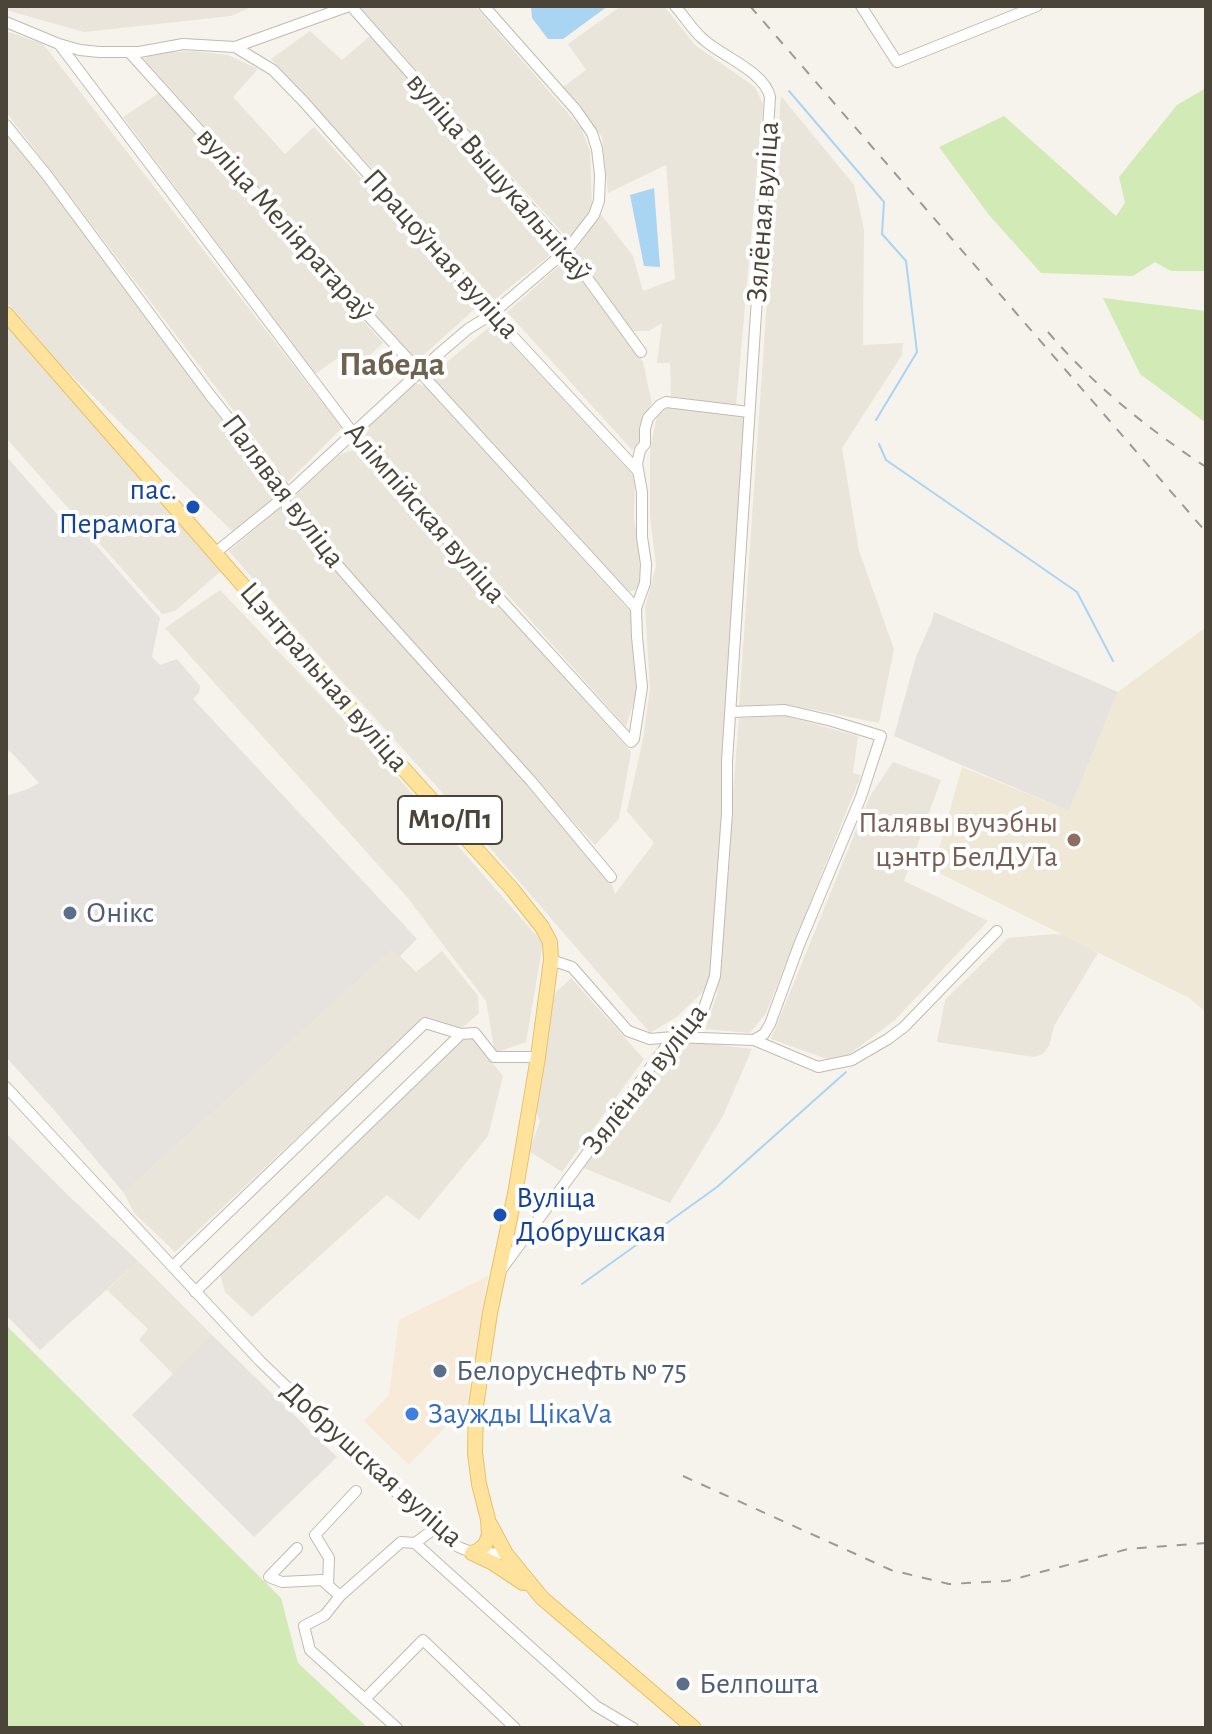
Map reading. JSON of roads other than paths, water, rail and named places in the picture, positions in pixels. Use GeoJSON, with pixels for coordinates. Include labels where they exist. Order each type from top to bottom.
{"type":"FeatureCollection","features":[{"type":"Feature","properties":{"kind":"main road","name":"Цэнтральная вуліца"},"geometry":{"type":"LineString","coordinates":[[6,314],[512,889],[550,942],[551,960],[538,1057],[497,1276]]}},
{"type":"Feature","properties":{"kind":"main road","name":"М10/П1"},"geometry":{"type":"LineString","coordinates":[[497,1276],[479,1380],[474,1435],[479,1484],[488,1519],[506,1554]]}},
{"type":"Feature","properties":{"kind":"main road"},"geometry":{"type":"LineString","coordinates":[[472,1553],[485,1545],[489,1535],[488,1519]]}},
{"type":"Feature","properties":{"kind":"main road"},"geometry":{"type":"LineString","coordinates":[[472,1553],[493,1563],[542,1598]]}},
{"type":"Feature","properties":{"kind":"main road","name":"Добрушская вуліца"},"geometry":{"type":"LineString","coordinates":[[506,1554],[542,1598],[694,1728]]}},
{"type":"Feature","properties":{"kind":"street"},"geometry":{"type":"LineString","coordinates":[[6,22],[59,44],[99,52],[129,52],[183,44],[235,47],[350,6]]}},
{"type":"Feature","properties":{"kind":"street","name":"вуліца Вышукальнікаў"},"geometry":{"type":"LineString","coordinates":[[350,6],[567,250],[641,352]]}},
{"type":"Feature","properties":{"kind":"street"},"geometry":{"type":"LineString","coordinates":[[215,553],[283,498],[419,371],[567,250],[594,215],[599,201],[600,175],[592,133],[576,110],[484,6]]}},
{"type":"Feature","properties":{"kind":"street","name":"Зялёная вуліца"},"geometry":{"type":"LineString","coordinates":[[497,1276],[673,1037],[693,1024],[703,1011],[715,976],[770,93],[762,82],[733,59],[705,42],[675,6]]}},
{"type":"Feature","properties":{"kind":"street"},"geometry":{"type":"LineString","coordinates":[[861,6],[897,62],[1037,6]]}},
{"type":"Feature","properties":{"kind":"street","name":"Алімпійская вуліца"},"geometry":{"type":"LineString","coordinates":[[59,44],[353,433],[631,742],[642,687],[636,608]]}},
{"type":"Feature","properties":{"kind":"street","name":"Працоўная вуліца"},"geometry":{"type":"LineString","coordinates":[[235,47],[273,70],[304,102],[492,314],[638,471]]}},
{"type":"Feature","properties":{"kind":"street","name":"вуліца Меліяратараў"},"geometry":{"type":"LineString","coordinates":[[129,52],[636,608]]}},
{"type":"Feature","properties":{"kind":"street","name":"Палявая вуліца"},"geometry":{"type":"LineString","coordinates":[[6,125],[210,395],[279,481],[286,492],[283,498],[287,507],[531,781],[611,877]]}},
{"type":"Feature","properties":{"kind":"street"},"geometry":{"type":"LineString","coordinates":[[636,608],[645,583],[646,564],[638,457],[645,444],[648,418],[666,402],[749,412]]}},
{"type":"Feature","properties":{"kind":"street"},"geometry":{"type":"LineString","coordinates":[[732,712],[785,710],[881,736],[861,797],[770,1024],[764,1034],[754,1040]]}},
{"type":"Feature","properties":{"kind":"street"},"geometry":{"type":"LineString","coordinates":[[551,960],[572,967],[628,1031],[650,1039],[754,1040],[818,1067],[852,1060],[904,1027],[997,931]]}},
{"type":"Feature","properties":{"kind":"street"},"geometry":{"type":"LineString","coordinates":[[173,1266],[425,1023],[461,1034],[475,1033],[494,1057],[538,1057]]}},
{"type":"Feature","properties":{"kind":"street"},"geometry":{"type":"LineString","coordinates":[[195,1292],[461,1034]]}},
{"type":"Feature","properties":{"kind":"street","name":"Добрушская вуліца"},"geometry":{"type":"LineString","coordinates":[[6,1087],[260,1361],[434,1529],[459,1549],[472,1553],[506,1554]]}},
{"type":"Feature","properties":{"kind":"street"},"geometry":{"type":"LineString","coordinates":[[328,1585],[329,1558],[315,1535],[356,1491]]}},
{"type":"Feature","properties":{"kind":"street"},"geometry":{"type":"LineString","coordinates":[[415,1543],[434,1529]]}},
{"type":"Feature","properties":{"kind":"street"},"geometry":{"type":"LineString","coordinates":[[397,1728],[310,1650],[304,1626],[325,1615],[340,1596],[401,1542],[415,1543],[596,1706],[633,1728]]}},
{"type":"Feature","properties":{"kind":"street"},"geometry":{"type":"LineString","coordinates":[[297,1548],[269,1577],[282,1582],[322,1580],[340,1596]]}},
{"type":"Feature","properties":{"kind":"street"},"geometry":{"type":"LineString","coordinates":[[366,1698],[423,1640],[515,1728]]}},
{"type":"Feature","properties":{"kind":"water"},"geometry":{"type":"Polygon","coordinates":[[[531,6],[608,6],[563,39],[548,39],[532,18],[531,6]]]}},
{"type":"Feature","properties":{"kind":"water"},"geometry":{"type":"Polygon","coordinates":[[[654,188],[660,267],[644,266],[630,195],[654,188]]]}},
{"type":"Feature","properties":{"kind":"waterway"},"geometry":{"type":"LineString","coordinates":[[789,91],[884,202],[882,234],[906,261],[917,352],[876,420]]}},
{"type":"Feature","properties":{"kind":"waterway"},"geometry":{"type":"LineString","coordinates":[[879,444],[886,460],[1077,592],[1113,661]]}},
{"type":"Feature","properties":{"kind":"waterway"},"geometry":{"type":"LineString","coordinates":[[582,1284],[717,1187],[846,1072]]}},
{"type":"Feature","properties":{"kind":"railway"},"geometry":{"type":"LineString","coordinates":[[750,6],[1206,532]]}},
{"type":"Feature","properties":{"kind":"railway"},"geometry":{"type":"LineString","coordinates":[[1048,332],[1122,405],[1206,467]]}},
{"type":"Feature","properties":{"kind":"railway"},"geometry":{"type":"LineString","coordinates":[[683,1476],[891,1570],[949,1584],[1007,1581],[1128,1549],[1206,1543]]}},
{"type":"Feature","properties":{"kind":"place","name":"пас. Перамога"},"geometry":{"type":"Point","coordinates":[193,507]}},
{"type":"Feature","properties":{"kind":"place","name":"Палявы вучэбны цэнтр БелДУТа"},"geometry":{"type":"Point","coordinates":[1074,840]}},
{"type":"Feature","properties":{"kind":"place","name":"Онікс"},"geometry":{"type":"Point","coordinates":[70,913]}},
{"type":"Feature","properties":{"kind":"place","name":"Вуліца Добрушская"},"geometry":{"type":"Point","coordinates":[500,1215]}},
{"type":"Feature","properties":{"kind":"place","name":"Белоруснефть № 75"},"geometry":{"type":"Point","coordinates":[440,1371]}},
{"type":"Feature","properties":{"kind":"place","name":"Заужды ЦікаVа"},"geometry":{"type":"Point","coordinates":[412,1414]}},
{"type":"Feature","properties":{"kind":"place","name":"Белпошта"},"geometry":{"type":"Point","coordinates":[683,1684]}},
{"type":"Feature","properties":{"kind":"district","name":"Пабеда"},"geometry":{"type":"Point","coordinates":[392,365]}}]}
